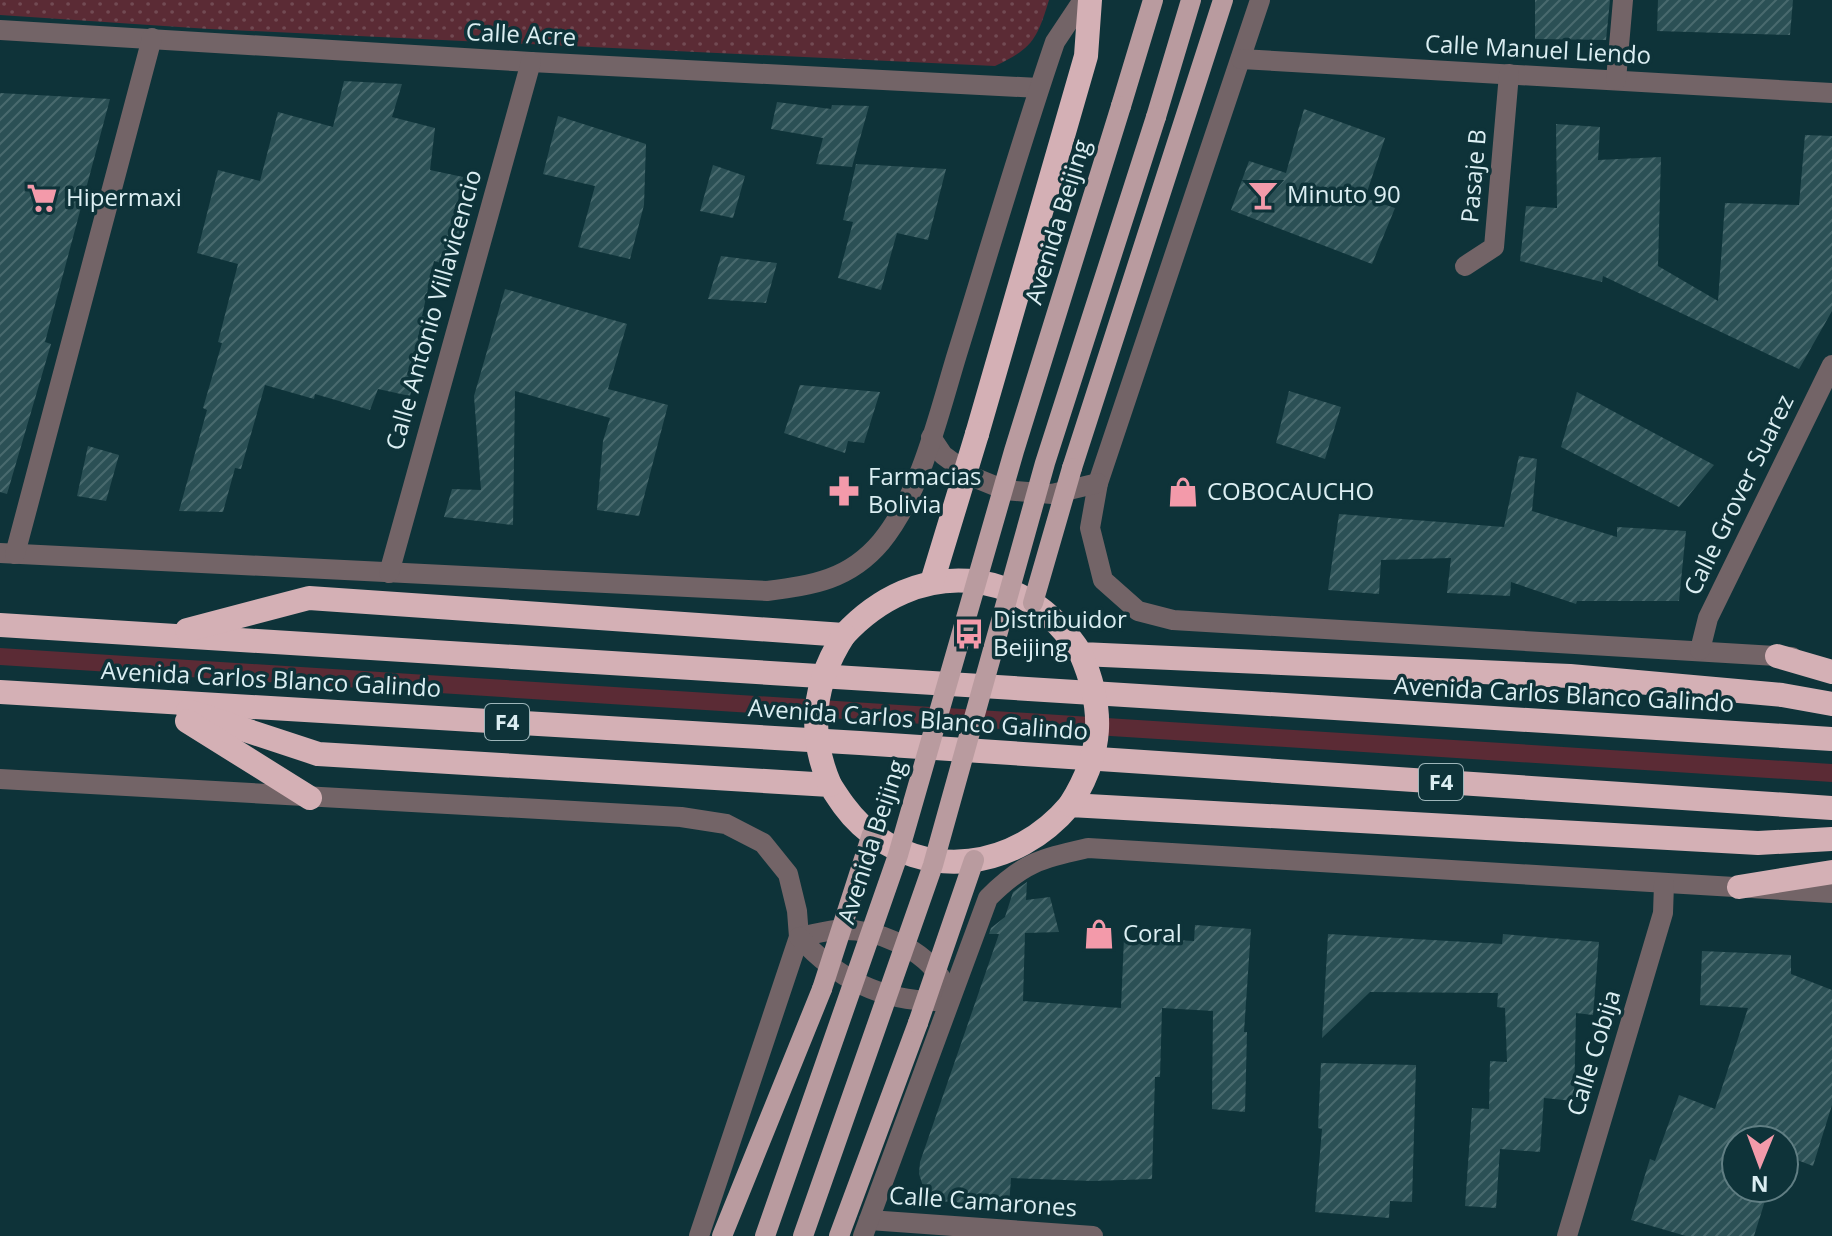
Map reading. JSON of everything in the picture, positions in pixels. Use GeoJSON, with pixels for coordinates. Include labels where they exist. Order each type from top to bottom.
{"type":"FeatureCollection","features":[{"type":"Feature","properties":{"kind":"highway"},"geometry":{"type":"LineString","coordinates":[[932,582],[1086,56],[1090,0]]}},
{"type":"Feature","properties":{"kind":"highway"},"geometry":{"type":"LineString","coordinates":[[932,582],[982,583],[1013,592],[1033,603],[1064,629],[1081,654],[1094,691],[1097,733],[1092,762],[1070,805],[1058,820],[1027,843],[1001,855],[974,860],[931,860],[903,851],[872,834],[845,808],[830,785],[818,753],[816,700],[825,669],[844,635],[875,606],[912,587],[932,582]]}},
{"type":"Feature","properties":{"kind":"highway"},"geometry":{"type":"LineString","coordinates":[[165,636],[309,598],[844,635]]}},
{"type":"Feature","properties":{"kind":"highway","name":"Avenida Carlos Blanco Galindo"},"geometry":{"type":"LineString","coordinates":[[0,625],[1832,739]]}},
{"type":"Feature","properties":{"kind":"highway"},"geometry":{"type":"LineString","coordinates":[[1081,654],[1570,676],[1782,695],[1832,704]]}},
{"type":"Feature","properties":{"kind":"highway"},"geometry":{"type":"LineString","coordinates":[[1777,656],[1832,672]]}},
{"type":"Feature","properties":{"kind":"highway","name":"Avenida Carlos Blanco Galindo"},"geometry":{"type":"LineString","coordinates":[[0,692],[860,743],[1832,808]]}},
{"type":"Feature","properties":{"kind":"highway"},"geometry":{"type":"LineString","coordinates":[[155,701],[318,754],[830,785]]}},
{"type":"Feature","properties":{"kind":"highway"},"geometry":{"type":"LineString","coordinates":[[155,701],[310,798]]}},
{"type":"Feature","properties":{"kind":"highway"},"geometry":{"type":"LineString","coordinates":[[1070,805],[1758,843],[1832,839]]}},
{"type":"Feature","properties":{"kind":"highway"},"geometry":{"type":"LineString","coordinates":[[1739,887],[1832,872]]}},
{"type":"Feature","properties":{"kind":"main road","name":"Avenida Beijing"},"geometry":{"type":"LineString","coordinates":[[765,1236],[898,855],[1014,451],[1153,0]]}},
{"type":"Feature","properties":{"kind":"main road"},"geometry":{"type":"LineString","coordinates":[[803,1236],[933,865],[1045,463],[1191,0]]}},
{"type":"Feature","properties":{"kind":"main road"},"geometry":{"type":"LineString","coordinates":[[1033,603],[1072,468],[1223,0]]}},
{"type":"Feature","properties":{"kind":"main road"},"geometry":{"type":"LineString","coordinates":[[722,1236],[822,989],[872,834]]}},
{"type":"Feature","properties":{"kind":"main road"},"geometry":{"type":"LineString","coordinates":[[839,1236],[974,860]]}},
{"type":"Feature","properties":{"kind":"street"},"geometry":{"type":"LineString","coordinates":[[152,38],[7,554],[767,591],[812,585],[844,574],[879,544],[904,507],[931,437],[1055,42],[1083,0]]}},
{"type":"Feature","properties":{"kind":"street"},"geometry":{"type":"LineString","coordinates":[[1260,0],[1098,483],[1090,528],[1103,580],[1138,611],[1173,620],[1832,660]]}},
{"type":"Feature","properties":{"kind":"street"},"geometry":{"type":"LineString","coordinates":[[1616,80],[1623,0]]}},
{"type":"Feature","properties":{"kind":"street","name":"Calle Acre"},"geometry":{"type":"LineString","coordinates":[[0,30],[1039,88]]}},
{"type":"Feature","properties":{"kind":"street","name":"Calle Manuel Liendo"},"geometry":{"type":"LineString","coordinates":[[1241,59],[1832,93]]}},
{"type":"Feature","properties":{"kind":"street","name":"Calle Antonio Villavicencio"},"geometry":{"type":"LineString","coordinates":[[389,573],[531,62]]}},
{"type":"Feature","properties":{"kind":"street","name":"Pasaje B"},"geometry":{"type":"LineString","coordinates":[[1465,266],[1494,247],[1509,74]]}},
{"type":"Feature","properties":{"kind":"street","name":"Calle Grover Suarez"},"geometry":{"type":"LineString","coordinates":[[1700,650],[1708,618],[1832,365]]}},
{"type":"Feature","properties":{"kind":"street"},"geometry":{"type":"LineString","coordinates":[[931,437],[943,455],[973,477],[1005,490],[1052,494],[1098,483]]}},
{"type":"Feature","properties":{"kind":"street"},"geometry":{"type":"LineString","coordinates":[[0,779],[681,817],[726,824],[763,843],[788,874],[797,911],[799,937],[699,1236]]}},
{"type":"Feature","properties":{"kind":"street"},"geometry":{"type":"LineString","coordinates":[[866,1228],[988,898],[1012,875],[1043,858],[1088,848],[1832,893]]}},
{"type":"Feature","properties":{"kind":"street","name":"Calle Cobija"},"geometry":{"type":"LineString","coordinates":[[1567,1236],[1663,913],[1664,884]]}},
{"type":"Feature","properties":{"kind":"street"},"geometry":{"type":"LineString","coordinates":[[799,937],[837,930],[878,936],[919,953],[943,981],[948,1001]]}},
{"type":"Feature","properties":{"kind":"street"},"geometry":{"type":"LineString","coordinates":[[799,937],[818,958],[865,988],[906,999],[948,1001]]}},
{"type":"Feature","properties":{"kind":"street","name":"Calle Camarones"},"geometry":{"type":"LineString","coordinates":[[866,1228],[1093,1236]]}},
{"type":"Feature","properties":{"kind":"shaded area"},"geometry":{"type":"Polygon","coordinates":[[[0,0],[1049,0],[1032,41],[1018,54],[995,66],[209,29],[0,15],[0,0]]]}},
{"type":"Feature","properties":{"kind":"shaded area"},"geometry":{"type":"Polygon","coordinates":[[[0,648],[1832,764],[1832,782],[0,665],[0,648]]]}},
{"type":"Feature","properties":{"kind":"building"},"geometry":{"type":"Polygon","coordinates":[[[1535,0],[1610,0],[1606,40],[1535,39],[1535,0]]]}},
{"type":"Feature","properties":{"kind":"building"},"geometry":{"type":"Polygon","coordinates":[[[1658,0],[1793,0],[1790,35],[1657,31],[1658,0]]]}},
{"type":"Feature","properties":{"kind":"building"},"geometry":{"type":"Polygon","coordinates":[[[344,81],[402,84],[392,117],[435,128],[430,170],[463,177],[454,220],[465,223],[451,266],[434,261],[422,316],[432,319],[410,396],[378,389],[370,410],[315,394],[314,399],[265,385],[241,469],[235,468],[223,512],[179,511],[207,410],[203,408],[222,343],[218,342],[238,264],[197,253],[218,170],[260,181],[278,112],[333,127],[344,81]]]}},
{"type":"Feature","properties":{"kind":"building","name":"Hipermaxi"},"geometry":{"type":"Polygon","coordinates":[[[0,93],[110,99],[45,342],[51,344],[7,494],[0,492],[0,93]]]}},
{"type":"Feature","properties":{"kind":"building"},"geometry":{"type":"Polygon","coordinates":[[[777,102],[831,109],[832,105],[869,106],[852,167],[816,164],[823,138],[771,129],[777,102]]]}},
{"type":"Feature","properties":{"kind":"building"},"geometry":{"type":"Polygon","coordinates":[[[1304,109],[1385,138],[1365,198],[1395,208],[1372,264],[1231,210],[1249,161],[1286,173],[1304,109]]]}},
{"type":"Feature","properties":{"kind":"building"},"geometry":{"type":"Polygon","coordinates":[[[558,116],[646,144],[644,205],[630,259],[578,247],[595,186],[543,174],[558,116]]]}},
{"type":"Feature","properties":{"kind":"building"},"geometry":{"type":"Polygon","coordinates":[[[1556,124],[1600,127],[1598,160],[1661,157],[1658,266],[1718,301],[1725,203],[1799,205],[1805,135],[1832,136],[1832,311],[1799,369],[1603,276],[1602,282],[1520,261],[1526,206],[1557,208],[1556,124]]]}},
{"type":"Feature","properties":{"kind":"building"},"geometry":{"type":"Polygon","coordinates":[[[856,164],[946,169],[928,240],[897,233],[881,290],[838,278],[853,222],[843,220],[856,164]]]}},
{"type":"Feature","properties":{"kind":"building"},"geometry":{"type":"Polygon","coordinates":[[[713,165],[745,176],[733,218],[700,211],[713,165]]]}},
{"type":"Feature","properties":{"kind":"building"},"geometry":{"type":"Polygon","coordinates":[[[721,256],[777,263],[766,303],[708,299],[721,256]]]}},
{"type":"Feature","properties":{"kind":"building"},"geometry":{"type":"Polygon","coordinates":[[[505,289],[627,324],[608,389],[668,405],[639,516],[597,510],[603,441],[610,418],[515,391],[513,525],[444,517],[452,489],[481,490],[474,396],[505,289]]]}},
{"type":"Feature","properties":{"kind":"building"},"geometry":{"type":"Polygon","coordinates":[[[800,385],[880,392],[864,443],[848,441],[845,453],[784,433],[800,385]]]}},
{"type":"Feature","properties":{"kind":"building"},"geometry":{"type":"Polygon","coordinates":[[[1289,391],[1341,407],[1325,459],[1276,443],[1289,391]]]}},
{"type":"Feature","properties":{"kind":"building"},"geometry":{"type":"Polygon","coordinates":[[[1577,392],[1714,465],[1679,507],[1561,447],[1577,392]]]}},
{"type":"Feature","properties":{"kind":"building"},"geometry":{"type":"Polygon","coordinates":[[[88,446],[119,455],[106,501],[77,496],[88,446]]]}},
{"type":"Feature","properties":{"kind":"building"},"geometry":{"type":"Polygon","coordinates":[[[1519,456],[1537,459],[1532,511],[1617,537],[1617,527],[1686,531],[1679,601],[1577,601],[1576,604],[1511,582],[1510,596],[1447,593],[1451,558],[1381,560],[1379,594],[1328,590],[1339,514],[1504,527],[1519,456]]]}},
{"type":"Feature","properties":{"kind":"building"},"geometry":{"type":"Polygon","coordinates":[[[1027,882],[1026,900],[1050,897],[1059,932],[1025,933],[1023,1001],[1121,1008],[1124,937],[1194,941],[1195,925],[1251,929],[1244,1032],[1247,1032],[1245,1112],[1212,1109],[1213,1011],[1162,1008],[1160,1077],[1155,1077],[1152,1179],[1092,1181],[1011,1178],[1009,1206],[938,1201],[924,1189],[919,1174],[920,1162],[999,934],[989,934],[991,928],[1005,917],[1013,892],[1027,882]]]}},
{"type":"Feature","properties":{"kind":"building"},"geometry":{"type":"Polygon","coordinates":[[[1328,934],[1502,944],[1503,934],[1599,942],[1593,1015],[1576,1013],[1574,1101],[1544,1098],[1540,1152],[1500,1149],[1496,1208],[1465,1206],[1472,1108],[1489,1109],[1490,1061],[1507,1062],[1505,1008],[1497,1007],[1498,993],[1370,992],[1322,1038],[1328,934]]]}},
{"type":"Feature","properties":{"kind":"building"},"geometry":{"type":"Polygon","coordinates":[[[1702,951],[1791,955],[1791,974],[1832,990],[1832,1105],[1813,1166],[1800,1161],[1800,1124],[1720,1124],[1720,1204],[1764,1204],[1754,1236],[1686,1236],[1631,1220],[1650,1159],[1655,1161],[1679,1095],[1715,1109],[1748,1008],[1700,1005],[1702,951]]]}},
{"type":"Feature","properties":{"kind":"building"},"geometry":{"type":"Polygon","coordinates":[[[1321,1063],[1416,1065],[1412,1202],[1390,1201],[1389,1218],[1315,1212],[1322,1129],[1318,1128],[1321,1063]]]}},
{"type":"Feature","properties":{"kind":"place","name":"Minuto 90"},"geometry":{"type":"Point","coordinates":[1263,195]}},
{"type":"Feature","properties":{"kind":"place","name":"Hipermaxi"},"geometry":{"type":"Point","coordinates":[42,198]}},
{"type":"Feature","properties":{"kind":"place","name":"Farmacias Bolivia"},"geometry":{"type":"Point","coordinates":[844,491]}},
{"type":"Feature","properties":{"kind":"place","name":"COBOCAUCHO"},"geometry":{"type":"Point","coordinates":[1183,492]}},
{"type":"Feature","properties":{"kind":"place","name":"Distribuidor Beijing"},"geometry":{"type":"Point","coordinates":[969,634]}},
{"type":"Feature","properties":{"kind":"place","name":"Coral"},"geometry":{"type":"Point","coordinates":[1099,934]}}]}
